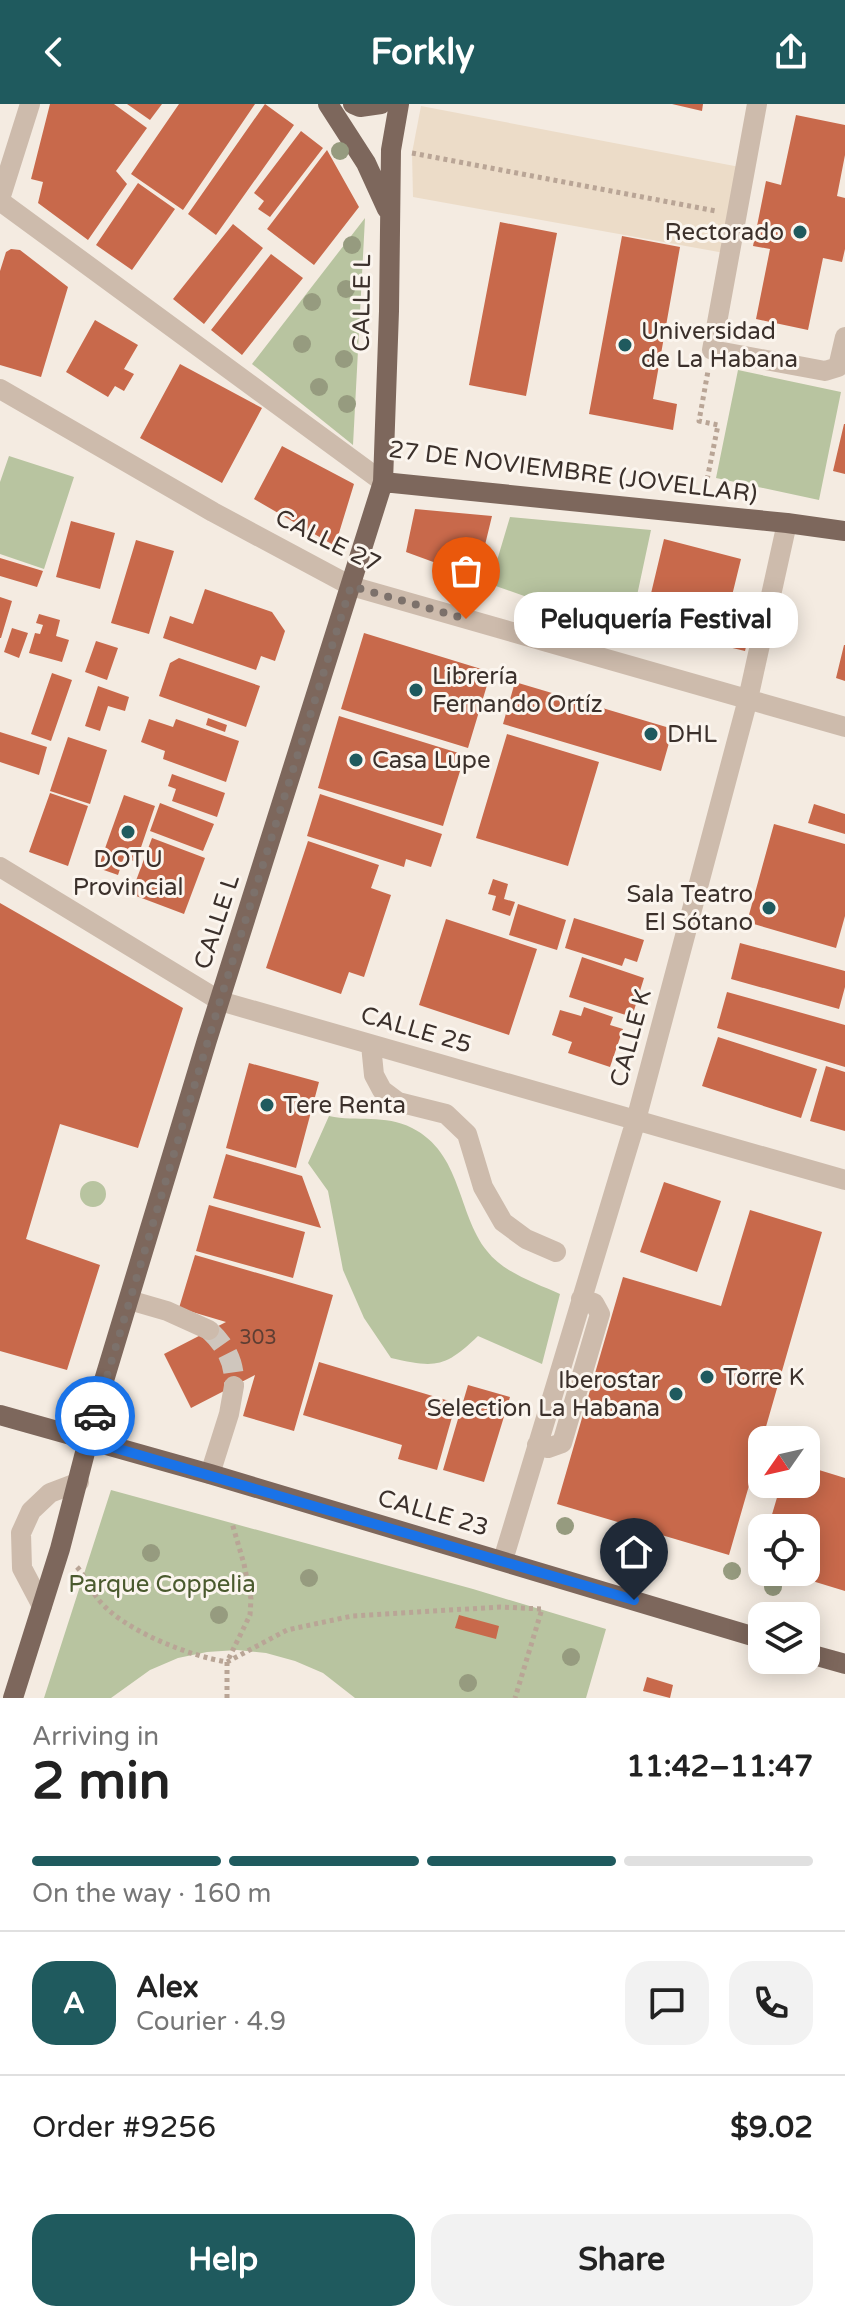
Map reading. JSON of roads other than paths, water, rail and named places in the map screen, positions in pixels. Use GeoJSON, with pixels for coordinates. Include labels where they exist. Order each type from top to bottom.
{"type":"FeatureCollection","features":[{"type":"Feature","properties":{"kind":"main road"},"geometry":{"type":"LineString","coordinates":[[328,104],[366,163],[390,217]]}},
{"type":"Feature","properties":{"kind":"main road"},"geometry":{"type":"LineString","coordinates":[[353,104],[360,107],[381,104]]}},
{"type":"Feature","properties":{"kind":"main road","name":"CALLE L"},"geometry":{"type":"LineString","coordinates":[[13,1698],[60,1549],[129,1300],[383,482],[391,150],[399,104]]}},
{"type":"Feature","properties":{"kind":"main road","name":"27 DE NOVIEMBRE (JOVELLAR)"},"geometry":{"type":"LineString","coordinates":[[383,482],[845,531]]}},
{"type":"Feature","properties":{"kind":"main road","name":"CALLE 23"},"geometry":{"type":"LineString","coordinates":[[0,1415],[503,1560],[748,1635]]}},
{"type":"Feature","properties":{"kind":"main road"},"geometry":{"type":"LineString","coordinates":[[820,1657],[845,1664]]}},
{"type":"Feature","properties":{"kind":"street"},"geometry":{"type":"LineString","coordinates":[[0,200],[30,104]]}},
{"type":"Feature","properties":{"kind":"street"},"geometry":{"type":"LineString","coordinates":[[757,104],[712,350],[825,371],[838,367],[845,337]]}},
{"type":"Feature","properties":{"kind":"street","name":"27 DE NOVIEMBRE (JOVELLAR)"},"geometry":{"type":"LineString","coordinates":[[0,200],[383,482]]}},
{"type":"Feature","properties":{"kind":"street","name":"CALLE 27"},"geometry":{"type":"LineString","coordinates":[[0,389],[213,512],[351,586],[845,727]]}},
{"type":"Feature","properties":{"kind":"street","name":"CALLE K"},"geometry":{"type":"LineString","coordinates":[[503,1560],[636,1120],[748,699],[787,523]]}},
{"type":"Feature","properties":{"kind":"street","name":"CALLE 25"},"geometry":{"type":"LineString","coordinates":[[0,867],[220,1001],[845,1180]]}},
{"type":"Feature","properties":{"kind":"street"},"geometry":{"type":"LineString","coordinates":[[371,1045],[374,1075],[382,1090],[398,1102],[446,1114],[467,1134],[483,1187],[503,1222],[526,1239],[556,1252]]}},
{"type":"Feature","properties":{"kind":"street"},"geometry":{"type":"LineString","coordinates":[[129,1300],[167,1311],[209,1330]]}},
{"type":"Feature","properties":{"kind":"street"},"geometry":{"type":"LineString","coordinates":[[210,1474],[229,1414],[234,1386]]}},
{"type":"Feature","properties":{"kind":"street"},"geometry":{"type":"LineString","coordinates":[[42,1606],[22,1568],[21,1533],[31,1511],[50,1493],[79,1482]]}},
{"type":"Feature","properties":{"kind":"tunnel"},"geometry":{"type":"LineString","coordinates":[[209,1330],[228,1355],[234,1386]]}},
{"type":"Feature","properties":{"kind":"place","name":"Rectorado"},"geometry":{"type":"Point","coordinates":[800,232]}},
{"type":"Feature","properties":{"kind":"place","name":"Universidad de La Habana"},"geometry":{"type":"Point","coordinates":[625,345]}},
{"type":"Feature","properties":{"kind":"place","name":"Peluquería Festival"},"geometry":{"type":"Point","coordinates":[466,619]}},
{"type":"Feature","properties":{"kind":"place","name":"Librería Fernando Ortíz"},"geometry":{"type":"Point","coordinates":[416,690]}},
{"type":"Feature","properties":{"kind":"place","name":"DHL"},"geometry":{"type":"Point","coordinates":[651,734]}},
{"type":"Feature","properties":{"kind":"place","name":"Casa Lupe"},"geometry":{"type":"Point","coordinates":[356,760]}},
{"type":"Feature","properties":{"kind":"place","name":"DOTU Provincial"},"geometry":{"type":"Point","coordinates":[128,832]}},
{"type":"Feature","properties":{"kind":"place","name":"Sala Teatro El Sótano"},"geometry":{"type":"Point","coordinates":[769,908]}},
{"type":"Feature","properties":{"kind":"place","name":"Tere Renta"},"geometry":{"type":"Point","coordinates":[267,1105]}},
{"type":"Feature","properties":{"kind":"place","name":"Torre K"},"geometry":{"type":"Point","coordinates":[707,1377]}},
{"type":"Feature","properties":{"kind":"place","name":"Iberostar Selection La Habana"},"geometry":{"type":"Point","coordinates":[676,1394]}},
{"type":"Feature","properties":{"kind":"park label","name":"Parque Coppelia"},"geometry":{"type":"Point","coordinates":[162,1584]}}]}
